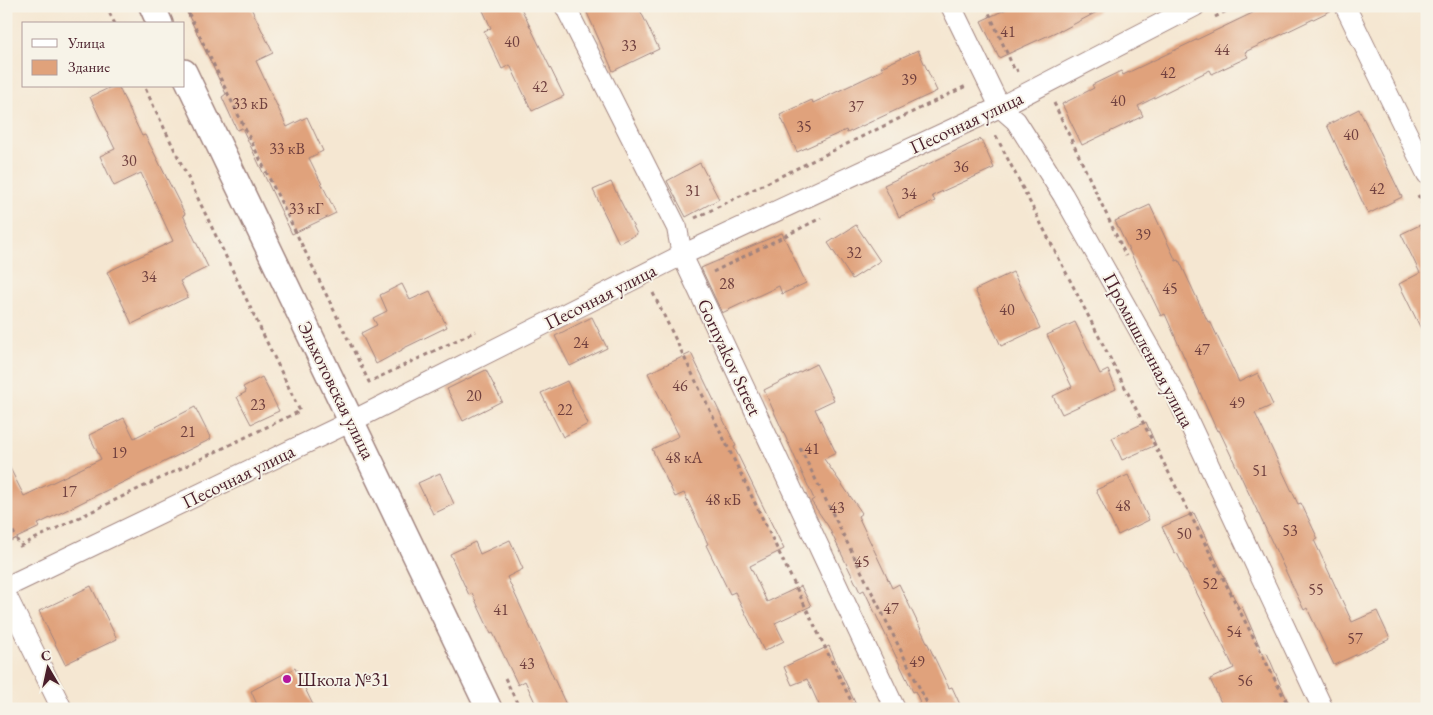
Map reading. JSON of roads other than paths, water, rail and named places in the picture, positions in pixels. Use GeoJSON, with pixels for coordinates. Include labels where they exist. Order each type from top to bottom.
{"type":"FeatureCollection","features":[{"type":"Feature","properties":{"kind":"street"},"geometry":{"type":"LineString","coordinates":[[152,6],[159,22]]}},
{"type":"Feature","properties":{"kind":"street","name":"Gornyakov Street"},"geometry":{"type":"LineString","coordinates":[[566,6],[677,228],[682,255],[895,709]]}},
{"type":"Feature","properties":{"kind":"street","name":"Промышленная улица"},"geometry":{"type":"LineString","coordinates":[[951,6],[1000,107],[1016,121],[1063,195],[1178,399],[1322,709]]}},
{"type":"Feature","properties":{"kind":"street"},"geometry":{"type":"LineString","coordinates":[[1345,6],[1427,174]]}},
{"type":"Feature","properties":{"kind":"street","name":"Песочная улица"},"geometry":{"type":"LineString","coordinates":[[6,587],[352,421],[682,255],[1202,13]]}},
{"type":"Feature","properties":{"kind":"street","name":"Эльхотовская улица"},"geometry":{"type":"LineString","coordinates":[[185,74],[489,709]]}},
{"type":"Feature","properties":{"kind":"street"},"geometry":{"type":"LineString","coordinates":[[6,595],[62,709]]}},
{"type":"Feature","properties":{"kind":"place","name":"Школа №31"},"geometry":{"type":"Point","coordinates":[287,679]}}]}
